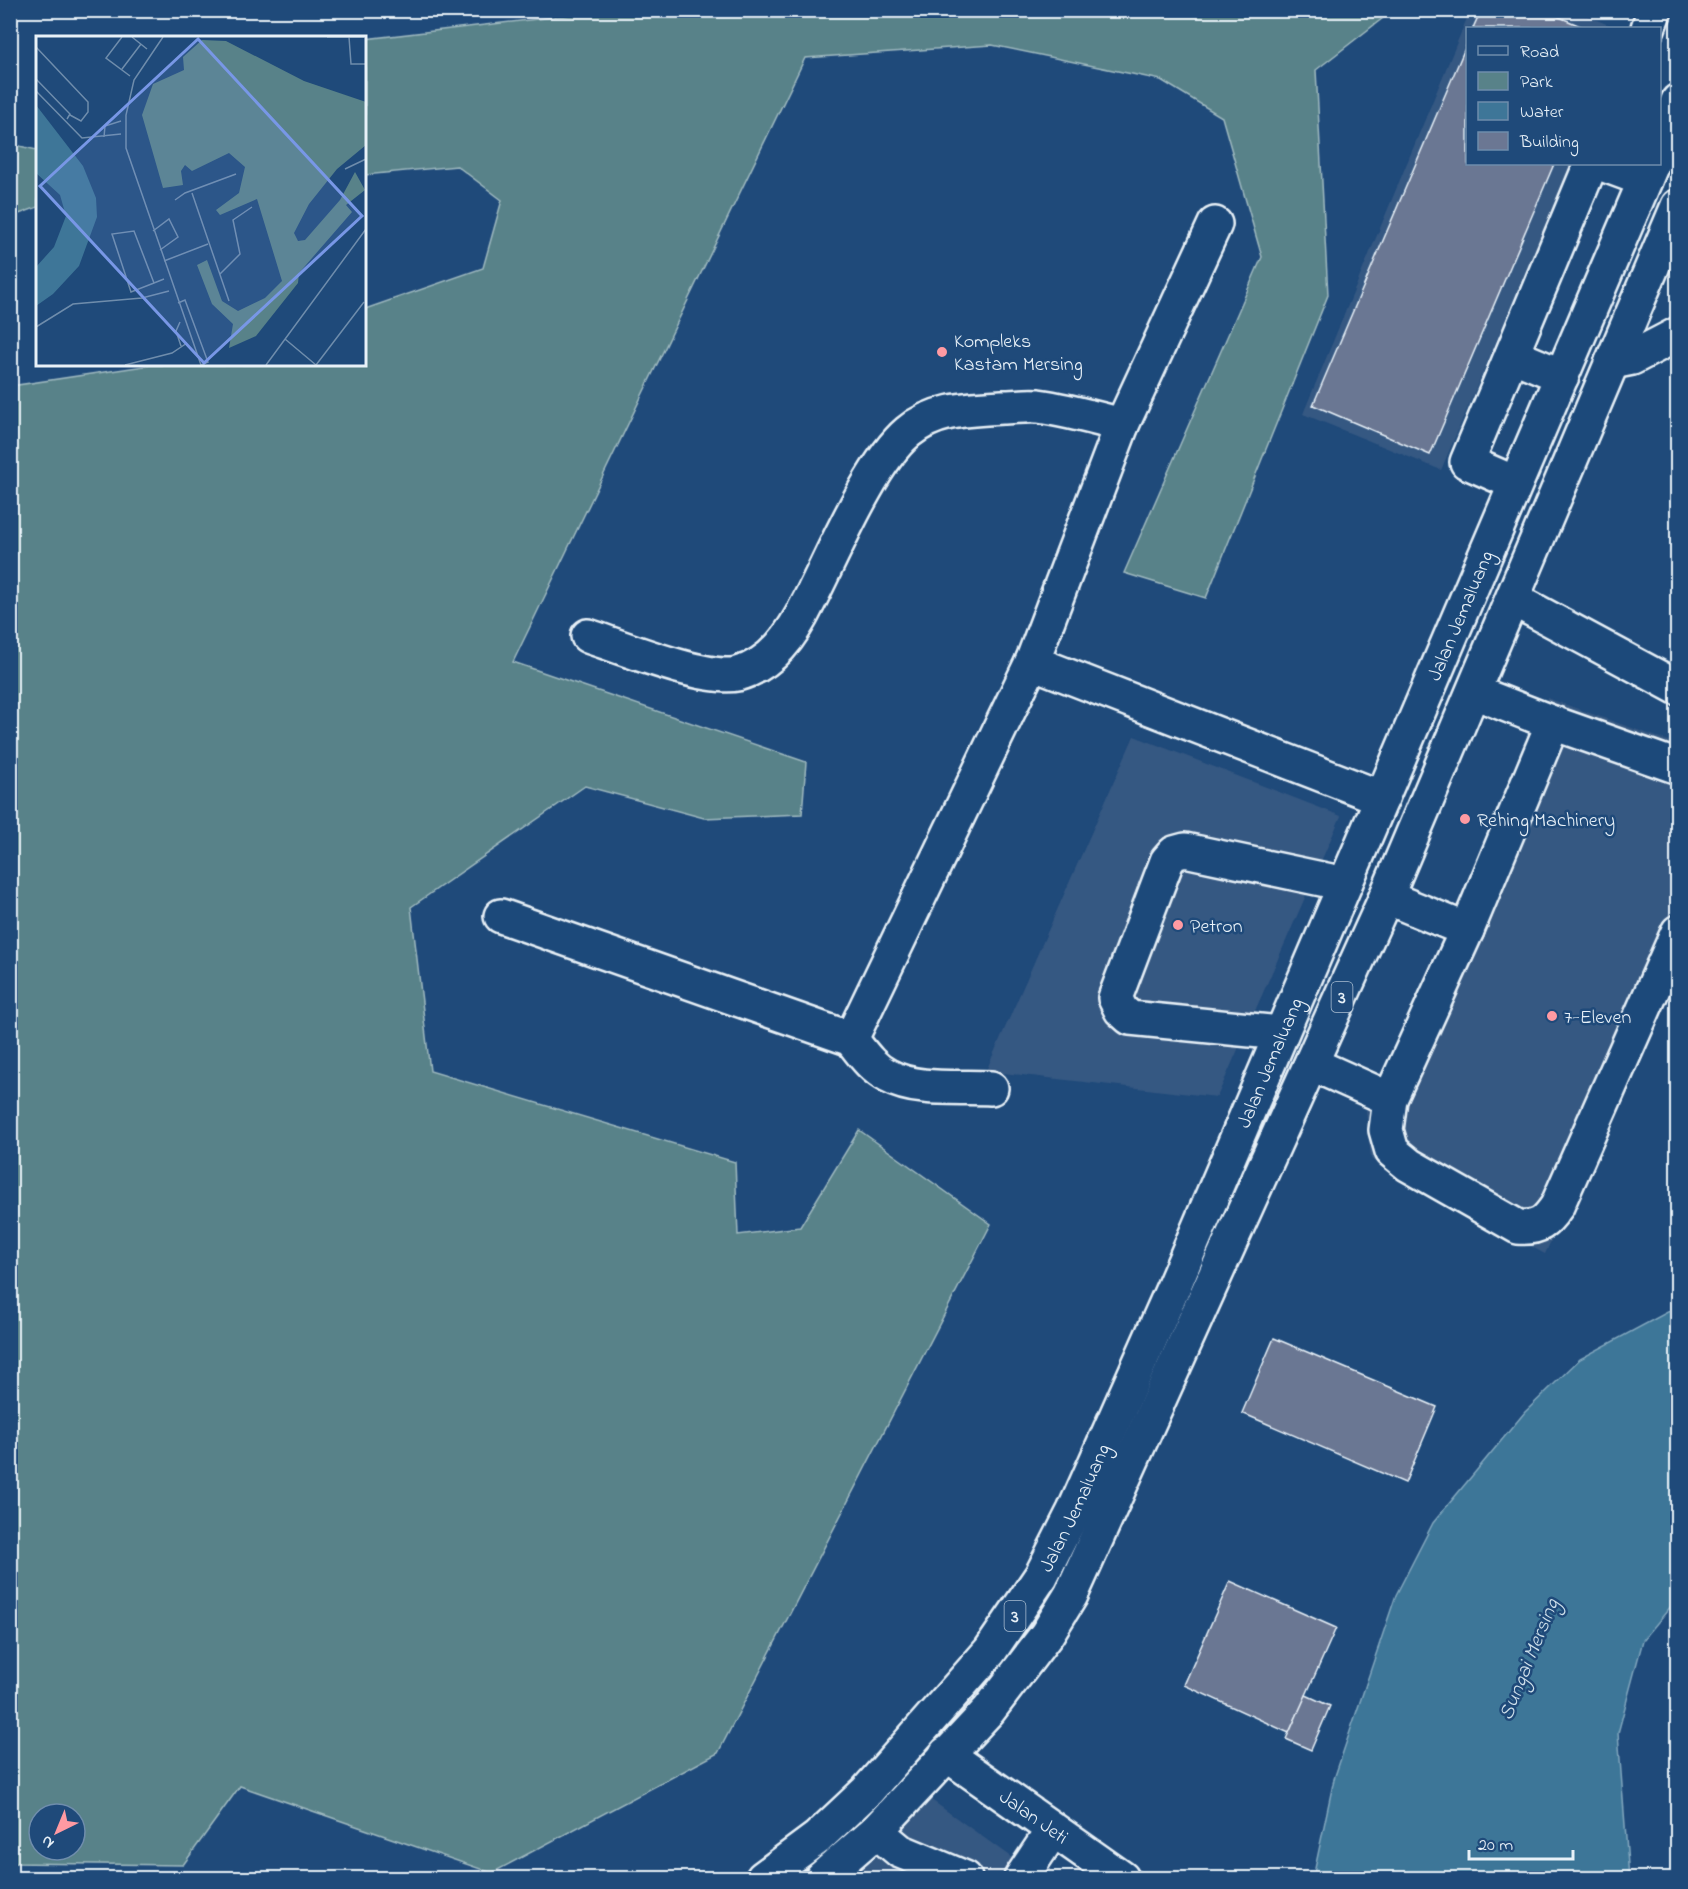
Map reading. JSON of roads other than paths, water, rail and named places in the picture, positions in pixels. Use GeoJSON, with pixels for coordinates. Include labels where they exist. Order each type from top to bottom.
{"type":"FeatureCollection","features":[{"type":"Feature","properties":{"kind":"main road"},"geometry":{"type":"LineString","coordinates":[[1648,27],[1655,10]]}},
{"type":"Feature","properties":{"kind":"main road"},"geometry":{"type":"LineString","coordinates":[[1661,140],[1677,101]]}},
{"type":"Feature","properties":{"kind":"main road"},"geometry":{"type":"LineString","coordinates":[[1515,483],[1467,462],[1592,165]]}},
{"type":"Feature","properties":{"kind":"main road"},"geometry":{"type":"LineString","coordinates":[[1608,165],[1648,172]]}},
{"type":"Feature","properties":{"kind":"main road","name":"Jalan Jemaluang"},"geometry":{"type":"LineString","coordinates":[[762,1878],[817,1838],[867,1791],[990,1651],[1041,1575],[1074,1511],[1173,1288],[1648,172]]}},
{"type":"Feature","properties":{"kind":"main road","name":"Jalan Jemaluang"},"geometry":{"type":"LineString","coordinates":[[822,1878],[876,1832],[1019,1674],[1071,1595],[1386,897],[1677,206]]}},
{"type":"Feature","properties":{"kind":"main road"},"geometry":{"type":"LineString","coordinates":[[851,1039],[1032,662],[1122,425],[1215,224]]}},
{"type":"Feature","properties":{"kind":"main road"},"geometry":{"type":"LineString","coordinates":[[1612,362],[1632,358],[1677,334]]}},
{"type":"Feature","properties":{"kind":"main road"},"geometry":{"type":"LineString","coordinates":[[1512,355],[1562,376]]}},
{"type":"Feature","properties":{"kind":"main road"},"geometry":{"type":"LineString","coordinates":[[588,636],[704,672],[734,674],[760,665],[781,646],[799,622],[871,481],[890,452],[908,431],[932,416],[961,410],[1037,406],[1122,425]]}},
{"type":"Feature","properties":{"kind":"main road"},"geometry":{"type":"LineString","coordinates":[[1513,599],[1677,688]]}},
{"type":"Feature","properties":{"kind":"main road"},"geometry":{"type":"LineString","coordinates":[[1032,662],[1382,798]]}},
{"type":"Feature","properties":{"kind":"main road"},"geometry":{"type":"LineString","coordinates":[[1474,692],[1677,767]]}},
{"type":"Feature","properties":{"kind":"main road"},"geometry":{"type":"LineString","coordinates":[[1553,723],[1467,930],[1390,1099],[1386,1130],[1392,1151],[1409,1165],[1518,1227],[1533,1228],[1547,1221],[1557,1206],[1677,932]]}},
{"type":"Feature","properties":{"kind":"main road"},"geometry":{"type":"LineString","coordinates":[[1281,1033],[1130,1018],[1121,1010],[1115,998],[1167,861],[1174,853],[1185,850],[1345,884]]}},
{"type":"Feature","properties":{"kind":"main road"},"geometry":{"type":"LineString","coordinates":[[1386,897],[1467,930]]}},
{"type":"Feature","properties":{"kind":"main road"},"geometry":{"type":"LineString","coordinates":[[501,916],[851,1039],[868,1061],[888,1076],[912,1084],[992,1088]]}},
{"type":"Feature","properties":{"kind":"main road"},"geometry":{"type":"LineString","coordinates":[[1312,1064],[1390,1099]]}},
{"type":"Feature","properties":{"kind":"main road","name":"Jalan Jeti"},"geometry":{"type":"LineString","coordinates":[[946,1754],[1122,1878]]}},
{"type":"Feature","properties":{"kind":"main road"},"geometry":{"type":"LineString","coordinates":[[1021,1878],[1053,1830]]}},
{"type":"Feature","properties":{"kind":"main road"},"geometry":{"type":"LineString","coordinates":[[876,1832],[900,1851],[965,1878]]}},
{"type":"Feature","properties":{"kind":"water","name":"Sungai Mersing"},"geometry":{"type":"Polygon","coordinates":[[[1677,1307],[1677,1599],[1643,1640],[1618,1733],[1629,1878],[1313,1878],[1334,1779],[1396,1595],[1433,1523],[1525,1412],[1580,1359],[1677,1307]]]}},
{"type":"Feature","properties":{"kind":"place","name":"Kompleks Kastam Mersing"},"geometry":{"type":"Point","coordinates":[942,352]}},
{"type":"Feature","properties":{"kind":"place","name":"Rehing Machinery"},"geometry":{"type":"Point","coordinates":[1465,819]}},
{"type":"Feature","properties":{"kind":"place","name":"Petron"},"geometry":{"type":"Point","coordinates":[1178,925]}},
{"type":"Feature","properties":{"kind":"place","name":"7-Eleven"},"geometry":{"type":"Point","coordinates":[1552,1016]}}]}
